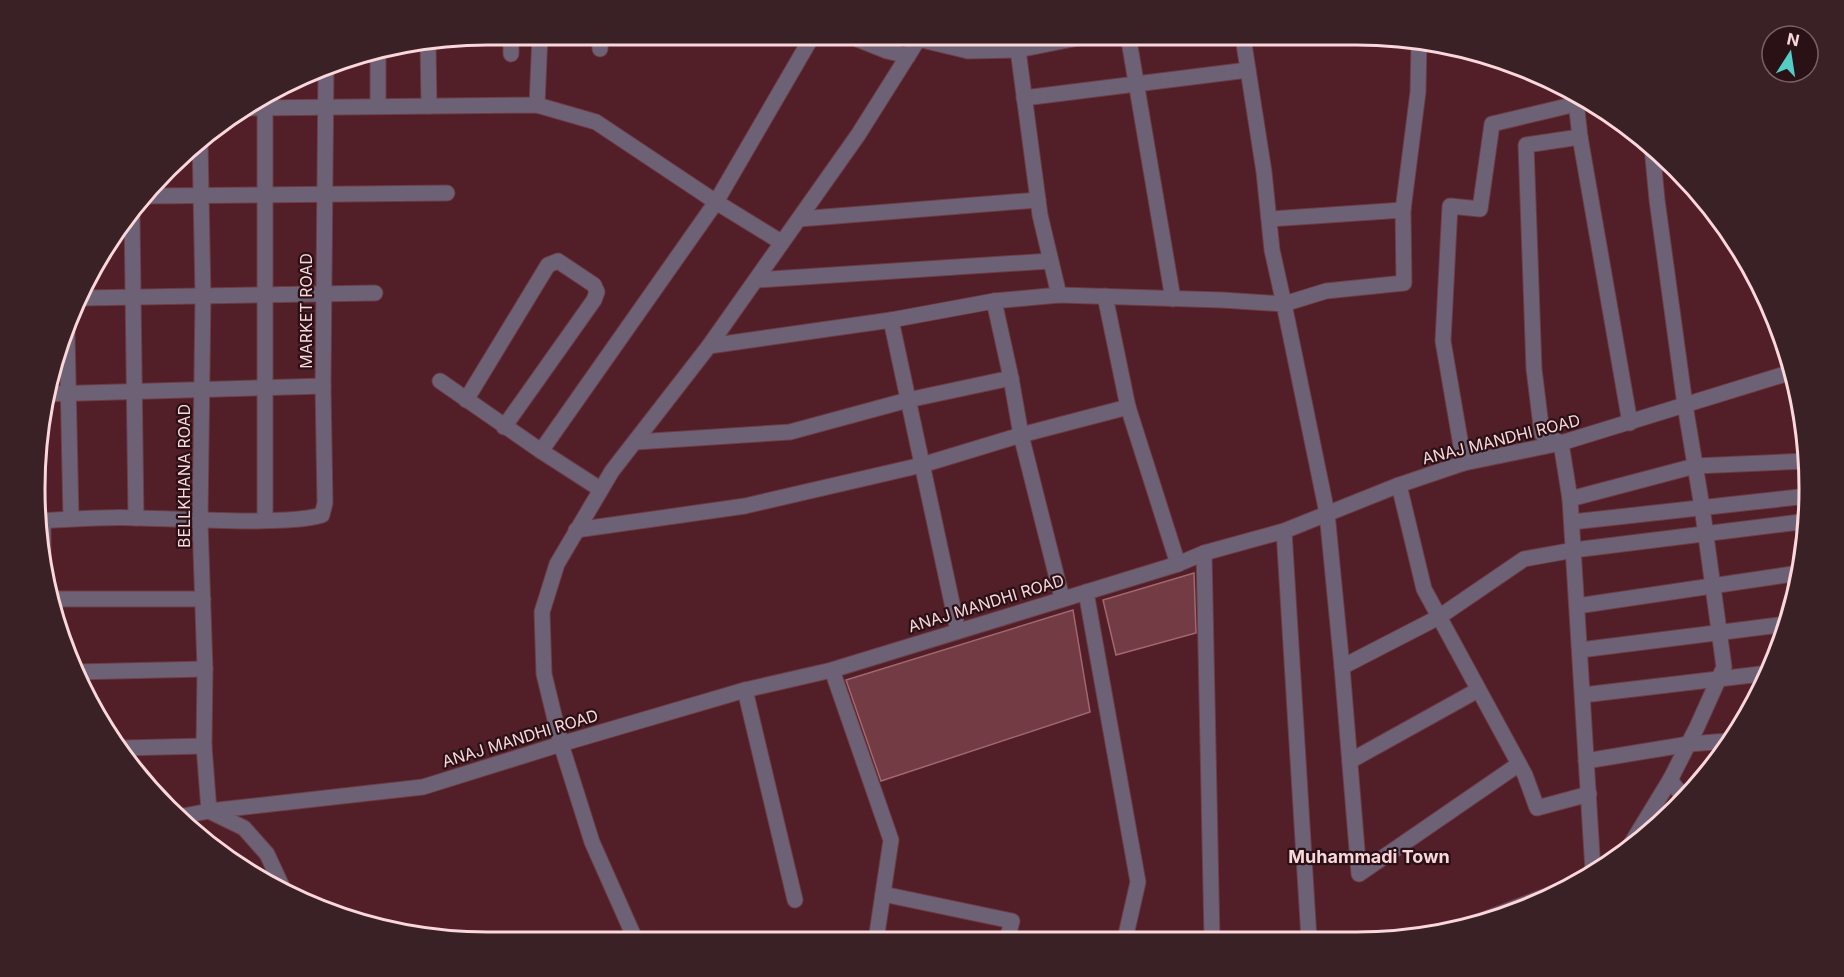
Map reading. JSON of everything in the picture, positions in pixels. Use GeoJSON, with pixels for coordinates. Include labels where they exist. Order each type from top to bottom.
{"type":"FeatureCollection","features":[{"type":"Feature","properties":{"kind":"street"},"geometry":{"type":"LineString","coordinates":[[512,45],[512,54]]}},
{"type":"Feature","properties":{"kind":"street"},"geometry":{"type":"LineString","coordinates":[[537,105],[540,45]]}},
{"type":"Feature","properties":{"kind":"street"},"geometry":{"type":"LineString","coordinates":[[541,451],[716,202],[807,45]]}},
{"type":"Feature","properties":{"kind":"street"},"geometry":{"type":"LineString","coordinates":[[872,45],[908,56]]}},
{"type":"Feature","properties":{"kind":"street"},"geometry":{"type":"LineString","coordinates":[[632,932],[592,842],[561,744],[544,674],[542,612],[557,564],[612,471],[710,346],[858,135],[914,45]]}},
{"type":"Feature","properties":{"kind":"street"},"geometry":{"type":"LineString","coordinates":[[948,45],[968,51],[1001,45]]}},
{"type":"Feature","properties":{"kind":"street"},"geometry":{"type":"LineString","coordinates":[[1017,45],[1038,200],[1059,295]]}},
{"type":"Feature","properties":{"kind":"street"},"geometry":{"type":"LineString","coordinates":[[1130,45],[1173,299]]}},
{"type":"Feature","properties":{"kind":"street"},"geometry":{"type":"LineString","coordinates":[[1243,45],[1264,172],[1272,250],[1327,513],[1359,874],[1519,764]]}},
{"type":"Feature","properties":{"kind":"street"},"geometry":{"type":"LineString","coordinates":[[428,50],[429,106]]}},
{"type":"Feature","properties":{"kind":"street"},"geometry":{"type":"LineString","coordinates":[[710,346],[891,320],[994,301],[1059,295],[1284,304],[1326,291],[1404,283],[1403,210],[1418,92],[1419,50]]}},
{"type":"Feature","properties":{"kind":"street"},"geometry":{"type":"LineString","coordinates":[[378,59],[378,106]]}},
{"type":"Feature","properties":{"kind":"street"},"geometry":{"type":"LineString","coordinates":[[1024,98],[1248,70]]}},
{"type":"Feature","properties":{"kind":"street","name":"MARKET ROAD"},"geometry":{"type":"LineString","coordinates":[[56,393],[323,386],[326,76]]}},
{"type":"Feature","properties":{"kind":"street"},"geometry":{"type":"LineString","coordinates":[[1464,463],[1443,341],[1450,206],[1480,209],[1492,124],[1569,100]]}},
{"type":"Feature","properties":{"kind":"street"},"geometry":{"type":"LineString","coordinates":[[1577,104],[1580,137],[1630,423]]}},
{"type":"Feature","properties":{"kind":"street"},"geometry":{"type":"LineString","coordinates":[[265,105],[537,105],[596,122],[716,202],[781,242]]}},
{"type":"Feature","properties":{"kind":"street"},"geometry":{"type":"LineString","coordinates":[[260,108],[266,195],[265,520]]}},
{"type":"Feature","properties":{"kind":"street"},"geometry":{"type":"LineString","coordinates":[[1580,137],[1526,145],[1534,369],[1542,434],[1561,443],[1570,499],[1592,863]]}},
{"type":"Feature","properties":{"kind":"street","name":"BELLKHANA ROAD"},"geometry":{"type":"LineString","coordinates":[[200,152],[203,296],[200,521],[204,746],[209,811]]}},
{"type":"Feature","properties":{"kind":"street"},"geometry":{"type":"LineString","coordinates":[[1641,827],[1689,744],[1724,667],[1685,405],[1653,160]]}},
{"type":"Feature","properties":{"kind":"street"},"geometry":{"type":"LineString","coordinates":[[155,196],[447,193]]}},
{"type":"Feature","properties":{"kind":"street"},"geometry":{"type":"LineString","coordinates":[[799,219],[1038,200]]}},
{"type":"Feature","properties":{"kind":"street"},"geometry":{"type":"LineString","coordinates":[[1269,219],[1403,210]]}},
{"type":"Feature","properties":{"kind":"street"},"geometry":{"type":"LineString","coordinates":[[132,226],[136,518]]}},
{"type":"Feature","properties":{"kind":"street"},"geometry":{"type":"LineString","coordinates":[[466,400],[548,265],[558,261],[594,285],[597,292],[594,300],[504,427]]}},
{"type":"Feature","properties":{"kind":"street"},"geometry":{"type":"LineString","coordinates":[[756,280],[1050,261]]}},
{"type":"Feature","properties":{"kind":"street"},"geometry":{"type":"LineString","coordinates":[[88,298],[375,293]]}},
{"type":"Feature","properties":{"kind":"street"},"geometry":{"type":"LineString","coordinates":[[1105,296],[1128,407],[1178,564]]}},
{"type":"Feature","properties":{"kind":"street"},"geometry":{"type":"LineString","coordinates":[[994,301],[1021,435],[1062,598]]}},
{"type":"Feature","properties":{"kind":"street"},"geometry":{"type":"LineString","coordinates":[[891,320],[958,631]]}},
{"type":"Feature","properties":{"kind":"street"},"geometry":{"type":"LineString","coordinates":[[67,351],[71,518]]}},
{"type":"Feature","properties":{"kind":"street","name":"ANAJ MANDHI ROAD"},"geometry":{"type":"LineString","coordinates":[[189,815],[423,787],[745,690],[832,670],[1178,564],[1204,553],[1284,531],[1399,485],[1464,463],[1561,443],[1784,374]]}},
{"type":"Feature","properties":{"kind":"street"},"geometry":{"type":"LineString","coordinates":[[636,442],[790,432],[908,400],[1011,378]]}},
{"type":"Feature","properties":{"kind":"street"},"geometry":{"type":"LineString","coordinates":[[440,381],[504,427],[600,489]]}},
{"type":"Feature","properties":{"kind":"street"},"geometry":{"type":"LineString","coordinates":[[46,520],[71,518],[265,520],[309,518],[322,515],[325,503],[323,386]]}},
{"type":"Feature","properties":{"kind":"street"},"geometry":{"type":"LineString","coordinates":[[576,530],[745,507],[922,465],[1021,435],[1128,407]]}},
{"type":"Feature","properties":{"kind":"street"},"geometry":{"type":"LineString","coordinates":[[1570,499],[1695,466],[1798,461]]}},
{"type":"Feature","properties":{"kind":"street"},"geometry":{"type":"LineString","coordinates":[[1399,485],[1424,589],[1519,764],[1537,808],[1588,794]]}},
{"type":"Feature","properties":{"kind":"street"},"geometry":{"type":"LineString","coordinates":[[1572,522],[1799,497]]}},
{"type":"Feature","properties":{"kind":"street"},"geometry":{"type":"LineString","coordinates":[[1342,668],[1439,617],[1524,559],[1574,550],[1798,522]]}},
{"type":"Feature","properties":{"kind":"street"},"geometry":{"type":"LineString","coordinates":[[1284,531],[1308,932]]}},
{"type":"Feature","properties":{"kind":"street"},"geometry":{"type":"LineString","coordinates":[[1204,553],[1212,932]]}},
{"type":"Feature","properties":{"kind":"street"},"geometry":{"type":"LineString","coordinates":[[1577,606],[1790,574]]}},
{"type":"Feature","properties":{"kind":"street"},"geometry":{"type":"LineString","coordinates":[[1086,592],[1138,882],[1127,932]]}},
{"type":"Feature","properties":{"kind":"street"},"geometry":{"type":"LineString","coordinates":[[59,599],[202,599]]}},
{"type":"Feature","properties":{"kind":"street"},"geometry":{"type":"LineString","coordinates":[[1580,650],[1777,625]]}},
{"type":"Feature","properties":{"kind":"street"},"geometry":{"type":"LineString","coordinates":[[85,672],[204,669]]}},
{"type":"Feature","properties":{"kind":"street"},"geometry":{"type":"LineString","coordinates":[[832,670],[891,840],[877,932]]}},
{"type":"Feature","properties":{"kind":"street"},"geometry":{"type":"LineString","coordinates":[[1583,694],[1758,674]]}},
{"type":"Feature","properties":{"kind":"street"},"geometry":{"type":"LineString","coordinates":[[745,690],[795,900]]}},
{"type":"Feature","properties":{"kind":"street"},"geometry":{"type":"LineString","coordinates":[[1350,761],[1478,690]]}},
{"type":"Feature","properties":{"kind":"street"},"geometry":{"type":"LineString","coordinates":[[1586,761],[1689,744],[1719,742]]}},
{"type":"Feature","properties":{"kind":"street"},"geometry":{"type":"LineString","coordinates":[[129,748],[204,746]]}},
{"type":"Feature","properties":{"kind":"street"},"geometry":{"type":"LineString","coordinates":[[1670,780],[1679,791]]}},
{"type":"Feature","properties":{"kind":"street"},"geometry":{"type":"LineString","coordinates":[[209,811],[244,828],[267,854],[279,879]]}},
{"type":"Feature","properties":{"kind":"street"},"geometry":{"type":"LineString","coordinates":[[883,894],[1012,921],[1009,932]]}},
{"type":"Feature","properties":{"kind":"building"},"geometry":{"type":"Polygon","coordinates":[[[1194,573],[1196,633],[1116,655],[1103,600],[1194,573]]]}},
{"type":"Feature","properties":{"kind":"building"},"geometry":{"type":"Polygon","coordinates":[[[1073,610],[1090,712],[881,781],[846,680],[1073,610]]]}},
{"type":"Feature","properties":{"kind":"district","name":"Muhammadi Town"},"geometry":{"type":"Point","coordinates":[1369,857]}}]}
